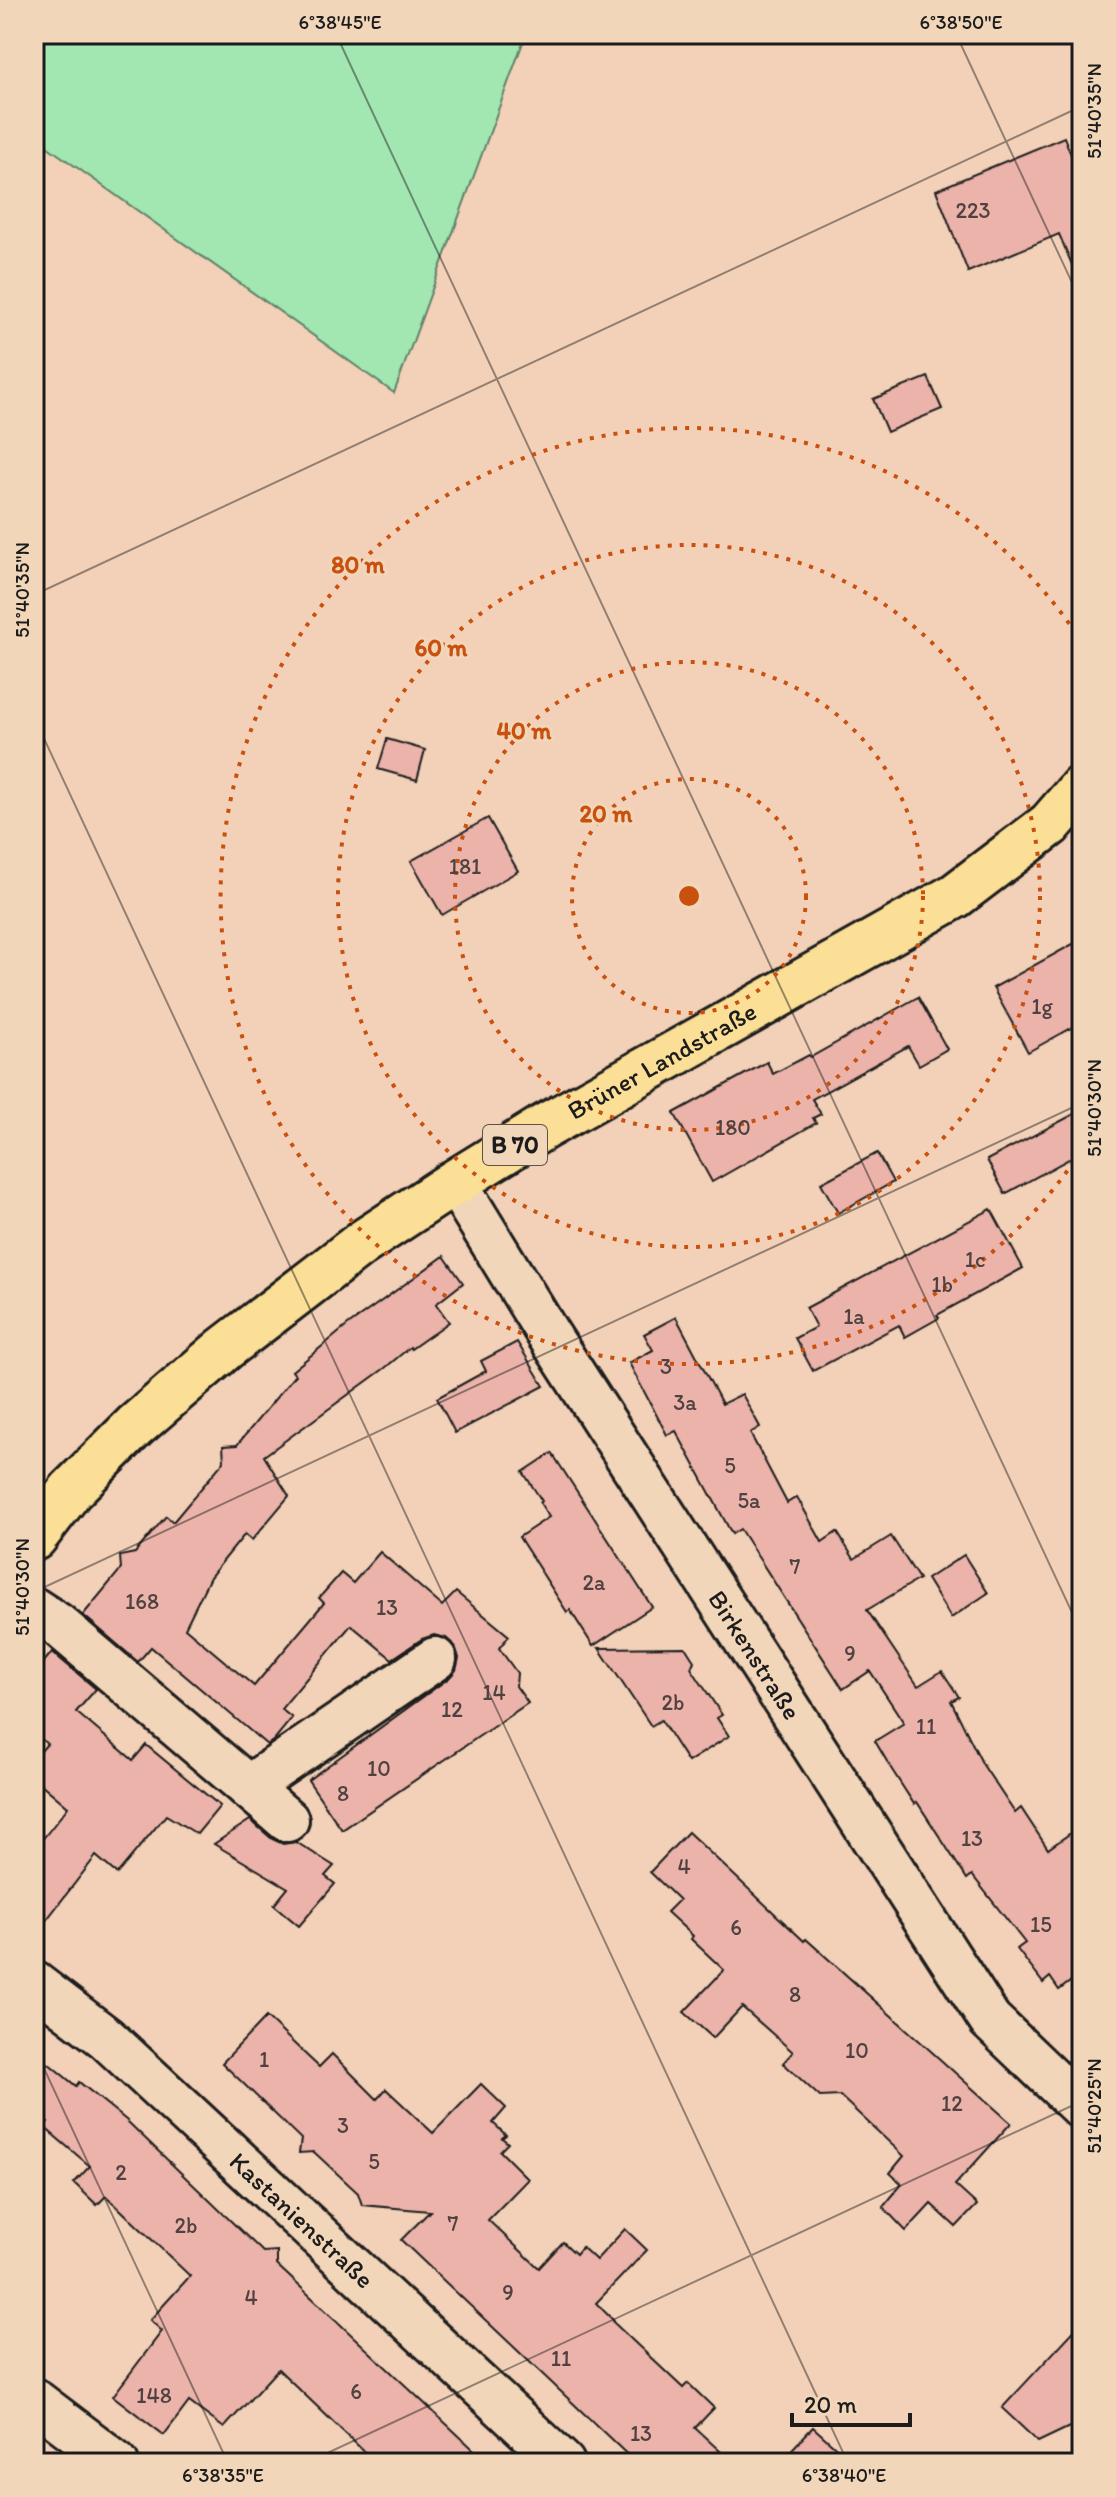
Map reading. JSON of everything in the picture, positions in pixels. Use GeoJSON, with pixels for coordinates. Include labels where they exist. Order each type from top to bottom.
{"type":"FeatureCollection","features":[{"type":"Feature","properties":{"kind":"main road","name":"Brüner Landstraße"},"geometry":{"type":"LineString","coordinates":[[34,1538],[71,1490],[135,1426],[224,1349],[362,1243],[544,1127],[955,896],[1050,824],[1082,787]]}},
{"type":"Feature","properties":{"kind":"street","name":"Birkenstraße"},"geometry":{"type":"LineString","coordinates":[[455,1182],[548,1334],[990,2020],[1082,2108]]}},
{"type":"Feature","properties":{"kind":"street"},"geometry":{"type":"LineString","coordinates":[[34,1609],[57,1624],[287,1820]]}},
{"type":"Feature","properties":{"kind":"street"},"geometry":{"type":"LineString","coordinates":[[248,1787],[435,1659]]}},
{"type":"Feature","properties":{"kind":"street","name":"Kastanienstraße"},"geometry":{"type":"LineString","coordinates":[[34,1983],[106,2038],[563,2463]]}},
{"type":"Feature","properties":{"kind":"street"},"geometry":{"type":"LineString","coordinates":[[34,2400],[117,2463]]}},
{"type":"Feature","properties":{"kind":"green space"},"geometry":{"type":"Polygon","coordinates":[[[34,34],[526,34],[394,393],[34,137],[34,34]]]}},
{"type":"Feature","properties":{"kind":"building"},"geometry":{"type":"Polygon","coordinates":[[[1064,137],[1082,182],[1082,288],[1059,234],[968,272],[936,190],[1064,137]]]}},
{"type":"Feature","properties":{"kind":"building"},"geometry":{"type":"Polygon","coordinates":[[[928,377],[942,409],[887,432],[873,399],[928,377]]]}},
{"type":"Feature","properties":{"kind":"building"},"geometry":{"type":"Polygon","coordinates":[[[387,739],[425,750],[417,780],[378,769],[387,739]]]}},
{"type":"Feature","properties":{"kind":"building"},"geometry":{"type":"Polygon","coordinates":[[[488,818],[518,871],[442,915],[411,861],[488,818]]]}},
{"type":"Feature","properties":{"kind":"building"},"geometry":{"type":"Polygon","coordinates":[[[1082,939],[1082,1022],[1028,1052],[993,988],[1082,939]]]}},
{"type":"Feature","properties":{"kind":"building"},"geometry":{"type":"Polygon","coordinates":[[[918,997],[947,1049],[919,1065],[908,1046],[812,1099],[821,1114],[813,1118],[816,1123],[712,1182],[674,1113],[767,1062],[773,1074],[809,1055],[811,1057],[918,997]]]}},
{"type":"Feature","properties":{"kind":"building"},"geometry":{"type":"Polygon","coordinates":[[[1082,1110],[1082,1152],[1005,1194],[987,1160],[1082,1110]]]}},
{"type":"Feature","properties":{"kind":"building"},"geometry":{"type":"Polygon","coordinates":[[[877,1153],[893,1182],[838,1213],[821,1183],[877,1153]]]}},
{"type":"Feature","properties":{"kind":"building"},"geometry":{"type":"Polygon","coordinates":[[[991,1209],[1023,1268],[937,1315],[939,1318],[905,1337],[899,1325],[813,1371],[795,1338],[816,1327],[806,1308],[991,1209]]]}},
{"type":"Feature","properties":{"kind":"building"},"geometry":{"type":"Polygon","coordinates":[[[444,1256],[463,1283],[436,1304],[449,1322],[410,1347],[264,1456],[289,1496],[252,1540],[245,1534],[210,1577],[185,1628],[254,1686],[324,1603],[319,1598],[341,1573],[353,1583],[380,1552],[442,1606],[456,1592],[509,1636],[499,1648],[517,1673],[516,1686],[528,1703],[342,1830],[308,1780],[449,1678],[456,1670],[459,1658],[455,1646],[446,1638],[434,1635],[422,1639],[392,1659],[351,1625],[281,1709],[292,1718],[267,1745],[151,1647],[138,1662],[83,1615],[121,1569],[120,1556],[135,1553],[166,1516],[173,1522],[224,1461],[223,1446],[237,1445],[295,1375],[292,1371],[348,1325],[444,1256]]]}},
{"type":"Feature","properties":{"kind":"building"},"geometry":{"type":"Polygon","coordinates":[[[676,1317],[722,1404],[742,1394],[760,1427],[750,1433],[787,1503],[797,1497],[822,1542],[837,1532],[854,1559],[891,1536],[919,1579],[867,1610],[918,1686],[942,1671],[959,1697],[951,1701],[983,1765],[1015,1813],[1021,1808],[1048,1849],[1082,1825],[1082,1973],[1059,1990],[1050,1977],[1043,1983],[1017,1949],[1025,1943],[972,1875],[967,1879],[917,1802],[914,1804],[892,1770],[875,1741],[904,1723],[870,1671],[843,1689],[740,1529],[732,1534],[676,1431],[667,1435],[629,1363],[653,1350],[644,1334],[676,1317]]]}},
{"type":"Feature","properties":{"kind":"building"},"geometry":{"type":"Polygon","coordinates":[[[517,1342],[544,1386],[455,1433],[437,1398],[486,1371],[481,1361],[517,1342]]]}},
{"type":"Feature","properties":{"kind":"building"},"geometry":{"type":"Polygon","coordinates":[[[552,1453],[652,1607],[593,1646],[570,1610],[567,1612],[519,1537],[549,1517],[523,1472],[552,1453]]]}},
{"type":"Feature","properties":{"kind":"building"},"geometry":{"type":"Polygon","coordinates":[[[964,1555],[988,1593],[951,1618],[927,1579],[964,1555]]]}},
{"type":"Feature","properties":{"kind":"building"},"geometry":{"type":"Polygon","coordinates":[[[685,1647],[694,1661],[691,1668],[722,1715],[717,1718],[729,1736],[688,1762],[661,1720],[651,1726],[599,1648],[685,1647]]]}},
{"type":"Feature","properties":{"kind":"building"},"geometry":{"type":"Polygon","coordinates":[[[52,1652],[96,1689],[76,1712],[133,1760],[146,1745],[220,1806],[197,1834],[166,1815],[117,1874],[96,1856],[34,1936],[34,1850],[68,1807],[34,1778],[34,1759],[47,1744],[34,1733],[34,1674],[52,1652]]]}},
{"type":"Feature","properties":{"kind":"building"},"geometry":{"type":"Polygon","coordinates":[[[250,1820],[272,1839],[283,1844],[296,1842],[334,1866],[325,1876],[335,1884],[299,1926],[274,1905],[288,1888],[214,1844],[250,1820]]]}},
{"type":"Feature","properties":{"kind":"building"},"geometry":{"type":"Polygon","coordinates":[[[688,1832],[804,1941],[806,1939],[1011,2123],[955,2185],[977,2205],[956,2227],[931,2204],[906,2231],[883,2207],[902,2184],[890,2173],[904,2156],[840,2096],[820,2097],[783,2063],[793,2052],[742,2007],[713,2038],[684,2012],[724,1970],[667,1912],[679,1900],[650,1872],[688,1832]]]}},
{"type":"Feature","properties":{"kind":"building"},"geometry":{"type":"Polygon","coordinates":[[[266,2017],[319,2067],[332,2054],[377,2099],[386,2089],[433,2133],[481,2084],[506,2108],[493,2123],[506,2135],[502,2138],[508,2143],[500,2151],[528,2179],[488,2220],[539,2268],[563,2242],[576,2254],[582,2247],[596,2260],[625,2229],[647,2250],[596,2303],[683,2388],[688,2383],[714,2408],[695,2428],[733,2463],[636,2463],[401,2240],[430,2211],[362,2205],[358,2193],[314,2152],[299,2153],[301,2139],[222,2063],[266,2017]]]}},
{"type":"Feature","properties":{"kind":"building"},"geometry":{"type":"Polygon","coordinates":[[[48,2063],[76,2086],[79,2082],[126,2120],[263,2252],[277,2251],[277,2265],[488,2463],[376,2463],[278,2369],[224,2428],[189,2402],[164,2435],[113,2396],[162,2331],[150,2320],[190,2276],[106,2196],[97,2205],[74,2183],[90,2166],[44,2127],[48,2122],[34,2110],[34,2079],[48,2063]]]}},
{"type":"Feature","properties":{"kind":"building"},"geometry":{"type":"Polygon","coordinates":[[[1082,2322],[1082,2421],[1038,2442],[1002,2408],[1082,2322]]]}},
{"type":"Feature","properties":{"kind":"building"},"geometry":{"type":"Polygon","coordinates":[[[813,2427],[853,2463],[779,2463],[813,2427]]]}}]}
